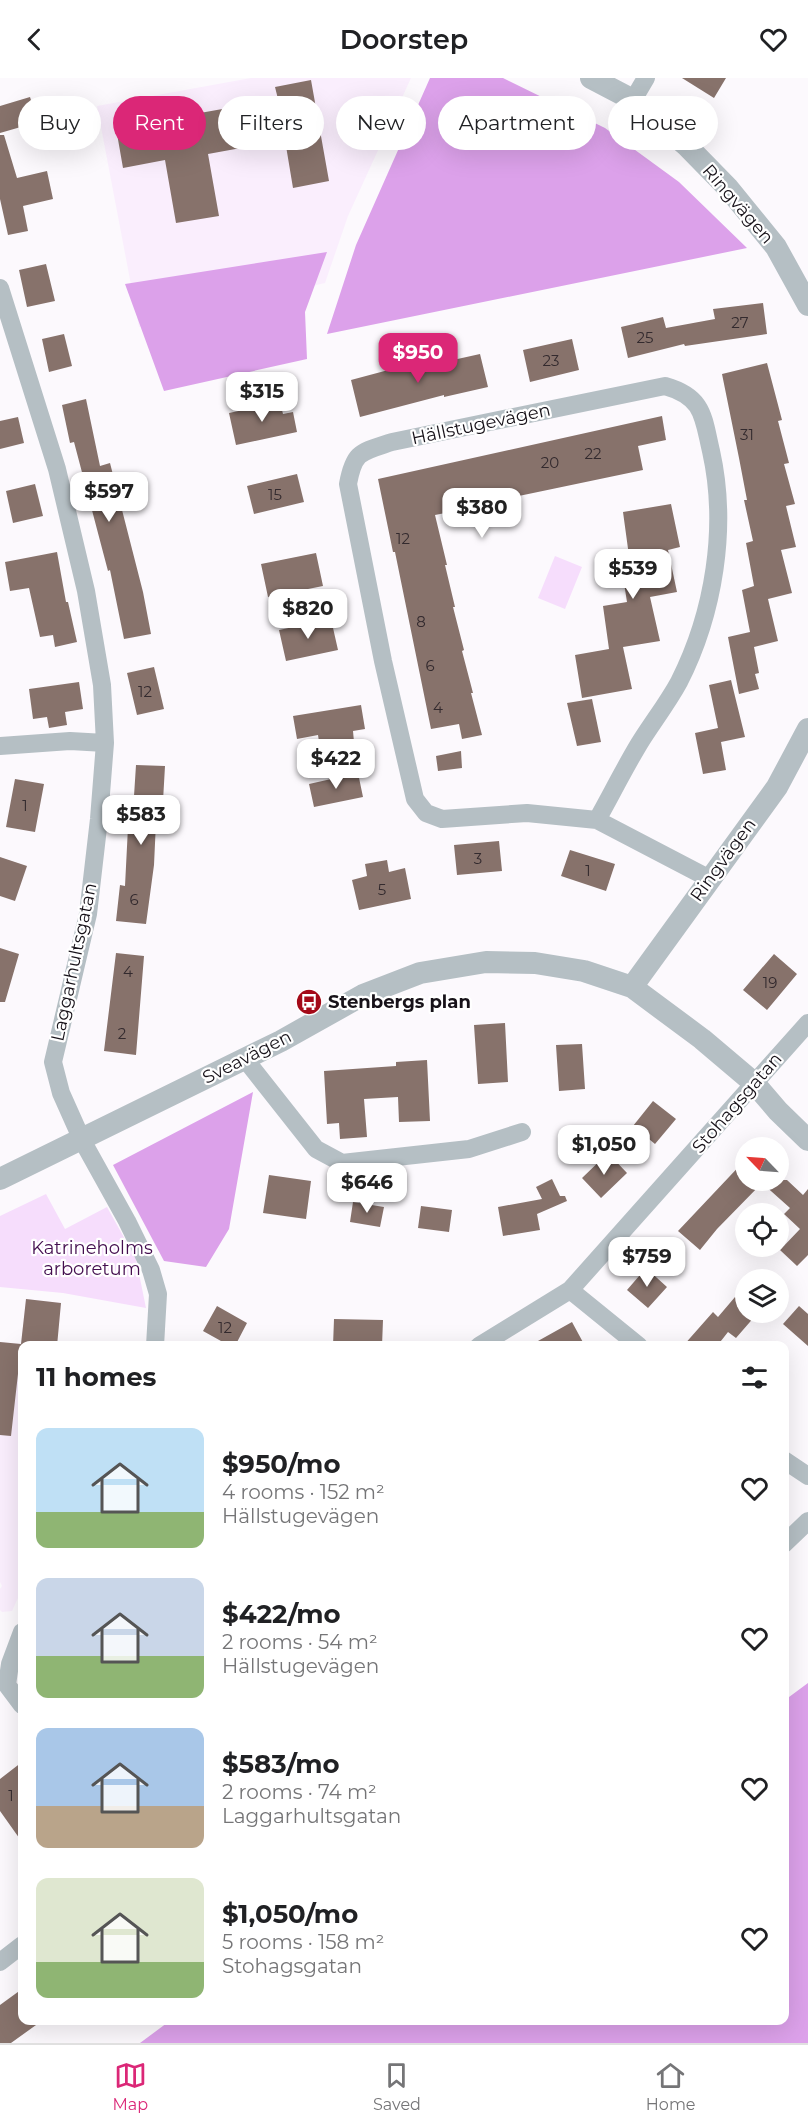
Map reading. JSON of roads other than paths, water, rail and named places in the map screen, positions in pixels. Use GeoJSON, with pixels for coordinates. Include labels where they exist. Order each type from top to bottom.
{"type":"FeatureCollection","features":[{"type":"Feature","properties":{"kind":"street","name":"Ringvägen"},"geometry":{"type":"LineString","coordinates":[[591,78],[625,96]]}},
{"type":"Feature","properties":{"kind":"street"},"geometry":{"type":"LineString","coordinates":[[635,96],[646,78]]}},
{"type":"Feature","properties":{"kind":"street","name":"Ringvägen"},"geometry":{"type":"LineString","coordinates":[[690,150],[728,188],[776,247],[808,305]]}},
{"type":"Feature","properties":{"kind":"street","name":"Laggarhultsgatan"},"geometry":{"type":"LineString","coordinates":[[0,288],[57,469],[87,591],[102,685],[105,743],[88,914],[52,1062],[82,1140],[151,1270],[158,1294],[155,1341]]}},
{"type":"Feature","properties":{"kind":"street","name":"Hällstugevägen"},"geometry":{"type":"LineString","coordinates":[[597,820],[638,746],[678,683],[701,629],[713,580],[718,519],[715,478],[701,410],[681,391],[665,386],[392,442],[364,451],[352,462],[348,484],[383,661],[415,799],[426,813],[442,819],[527,813],[597,820],[710,879]]}},
{"type":"Feature","properties":{"kind":"street","name":"Ringvägen"},"geometry":{"type":"LineString","coordinates":[[632,987],[777,787],[808,729]]}},
{"type":"Feature","properties":{"kind":"street"},"geometry":{"type":"LineString","coordinates":[[0,746],[70,741],[105,743]]}},
{"type":"Feature","properties":{"kind":"street","name":"Sveavägen"},"geometry":{"type":"LineString","coordinates":[[0,1179],[245,1059],[363,995],[420,973],[486,962],[535,963],[584,970],[632,987],[702,1039],[754,1083],[778,1111],[808,1140]]}},
{"type":"Feature","properties":{"kind":"street","name":"Stohagsgatan"},"geometry":{"type":"LineString","coordinates":[[486,1341],[570,1290],[808,1023]]}},
{"type":"Feature","properties":{"kind":"street"},"geometry":{"type":"LineString","coordinates":[[245,1059],[316,1149],[342,1163],[469,1149],[522,1132]]}},
{"type":"Feature","properties":{"kind":"street"},"geometry":{"type":"LineString","coordinates":[[570,1290],[633,1341]]}},
{"type":"Feature","properties":{"kind":"street"},"geometry":{"type":"LineString","coordinates":[[789,1463],[808,1476]]}},
{"type":"Feature","properties":{"kind":"street"},"geometry":{"type":"LineString","coordinates":[[789,1539],[808,1521]]}},
{"type":"Feature","properties":{"kind":"street"},"geometry":{"type":"LineString","coordinates":[[18,1643],[10,1664],[7,1685],[18,1700]]}},
{"type":"Feature","properties":{"kind":"street"},"geometry":{"type":"LineString","coordinates":[[0,1962],[18,1948]]}},
{"type":"Feature","properties":{"kind":"place","name":"Stenbergs plan"},"geometry":{"type":"Point","coordinates":[309,1002]}},
{"type":"Feature","properties":{"kind":"park label","name":"Katrineholms arboretum"},"geometry":{"type":"Point","coordinates":[92,1258]}}]}
